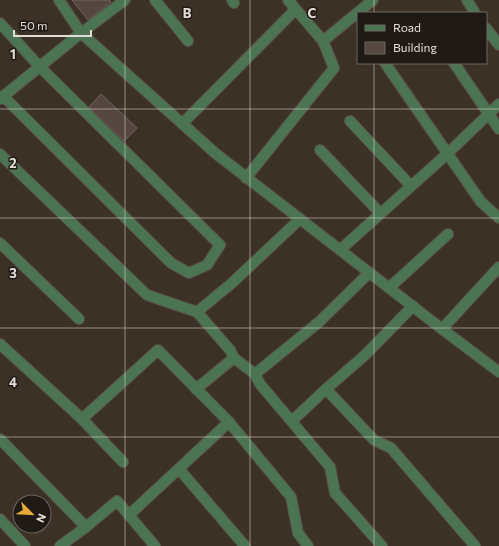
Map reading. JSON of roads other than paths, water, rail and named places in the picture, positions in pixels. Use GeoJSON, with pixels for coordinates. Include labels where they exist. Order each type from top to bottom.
{"type":"FeatureCollection","features":[{"type":"Feature","properties":{"kind":"street"},"geometry":{"type":"LineString","coordinates":[[59,0],[81,32],[215,153],[499,372]]}},
{"type":"Feature","properties":{"kind":"street"},"geometry":{"type":"LineString","coordinates":[[0,23],[39,66],[220,245],[207,265],[189,273],[171,263],[1,97],[39,66],[81,32],[125,0]]}},
{"type":"Feature","properties":{"kind":"street"},"geometry":{"type":"LineString","coordinates":[[155,0],[188,41]]}},
{"type":"Feature","properties":{"kind":"street"},"geometry":{"type":"LineString","coordinates":[[246,178],[334,68],[323,41],[288,0]]}},
{"type":"Feature","properties":{"kind":"street"},"geometry":{"type":"LineString","coordinates":[[323,41],[359,4],[373,0]]}},
{"type":"Feature","properties":{"kind":"street"},"geometry":{"type":"LineString","coordinates":[[467,0],[474,12]]}},
{"type":"Feature","properties":{"kind":"street"},"geometry":{"type":"LineString","coordinates":[[182,124],[295,10]]}},
{"type":"Feature","properties":{"kind":"street"},"geometry":{"type":"LineString","coordinates":[[487,29],[499,45]]}},
{"type":"Feature","properties":{"kind":"street"},"geometry":{"type":"LineString","coordinates":[[386,64],[447,154],[482,202],[499,218]]}},
{"type":"Feature","properties":{"kind":"street"},"geometry":{"type":"LineString","coordinates":[[455,64],[499,128]]}},
{"type":"Feature","properties":{"kind":"street"},"geometry":{"type":"LineString","coordinates":[[340,250],[447,154],[499,104]]}},
{"type":"Feature","properties":{"kind":"street"},"geometry":{"type":"LineString","coordinates":[[350,121],[411,186]]}},
{"type":"Feature","properties":{"kind":"street"},"geometry":{"type":"LineString","coordinates":[[320,150],[380,213]]}},
{"type":"Feature","properties":{"kind":"street"},"geometry":{"type":"LineString","coordinates":[[0,154],[147,295],[197,312],[230,350],[234,358],[255,374],[260,384],[330,467],[336,493],[382,546]]}},
{"type":"Feature","properties":{"kind":"street"},"geometry":{"type":"LineString","coordinates":[[197,312],[232,283],[300,219]]}},
{"type":"Feature","properties":{"kind":"street"},"geometry":{"type":"LineString","coordinates":[[389,288],[448,234]]}},
{"type":"Feature","properties":{"kind":"street"},"geometry":{"type":"LineString","coordinates":[[0,243],[79,319]]}},
{"type":"Feature","properties":{"kind":"street"},"geometry":{"type":"LineString","coordinates":[[442,329],[499,267]]}},
{"type":"Feature","properties":{"kind":"street"},"geometry":{"type":"LineString","coordinates":[[255,374],[319,322],[369,273]]}},
{"type":"Feature","properties":{"kind":"street"},"geometry":{"type":"LineString","coordinates":[[292,421],[364,356],[413,306]]}},
{"type":"Feature","properties":{"kind":"street"},"geometry":{"type":"LineString","coordinates":[[0,344],[82,419],[123,462]]}},
{"type":"Feature","properties":{"kind":"street"},"geometry":{"type":"LineString","coordinates":[[82,419],[158,350],[229,422],[291,497],[298,533],[308,546]]}},
{"type":"Feature","properties":{"kind":"street"},"geometry":{"type":"LineString","coordinates":[[196,389],[234,358]]}},
{"type":"Feature","properties":{"kind":"street"},"geometry":{"type":"LineString","coordinates":[[326,389],[374,440],[391,448],[475,546]]}},
{"type":"Feature","properties":{"kind":"street"},"geometry":{"type":"LineString","coordinates":[[128,515],[229,422]]}},
{"type":"Feature","properties":{"kind":"street"},"geometry":{"type":"LineString","coordinates":[[0,439],[86,526]]}},
{"type":"Feature","properties":{"kind":"street"},"geometry":{"type":"LineString","coordinates":[[179,469],[245,546]]}},
{"type":"Feature","properties":{"kind":"street"},"geometry":{"type":"LineString","coordinates":[[60,546],[117,501],[155,546]]}},
{"type":"Feature","properties":{"kind":"street"},"geometry":{"type":"LineString","coordinates":[[0,519],[20,544]]}}]}
